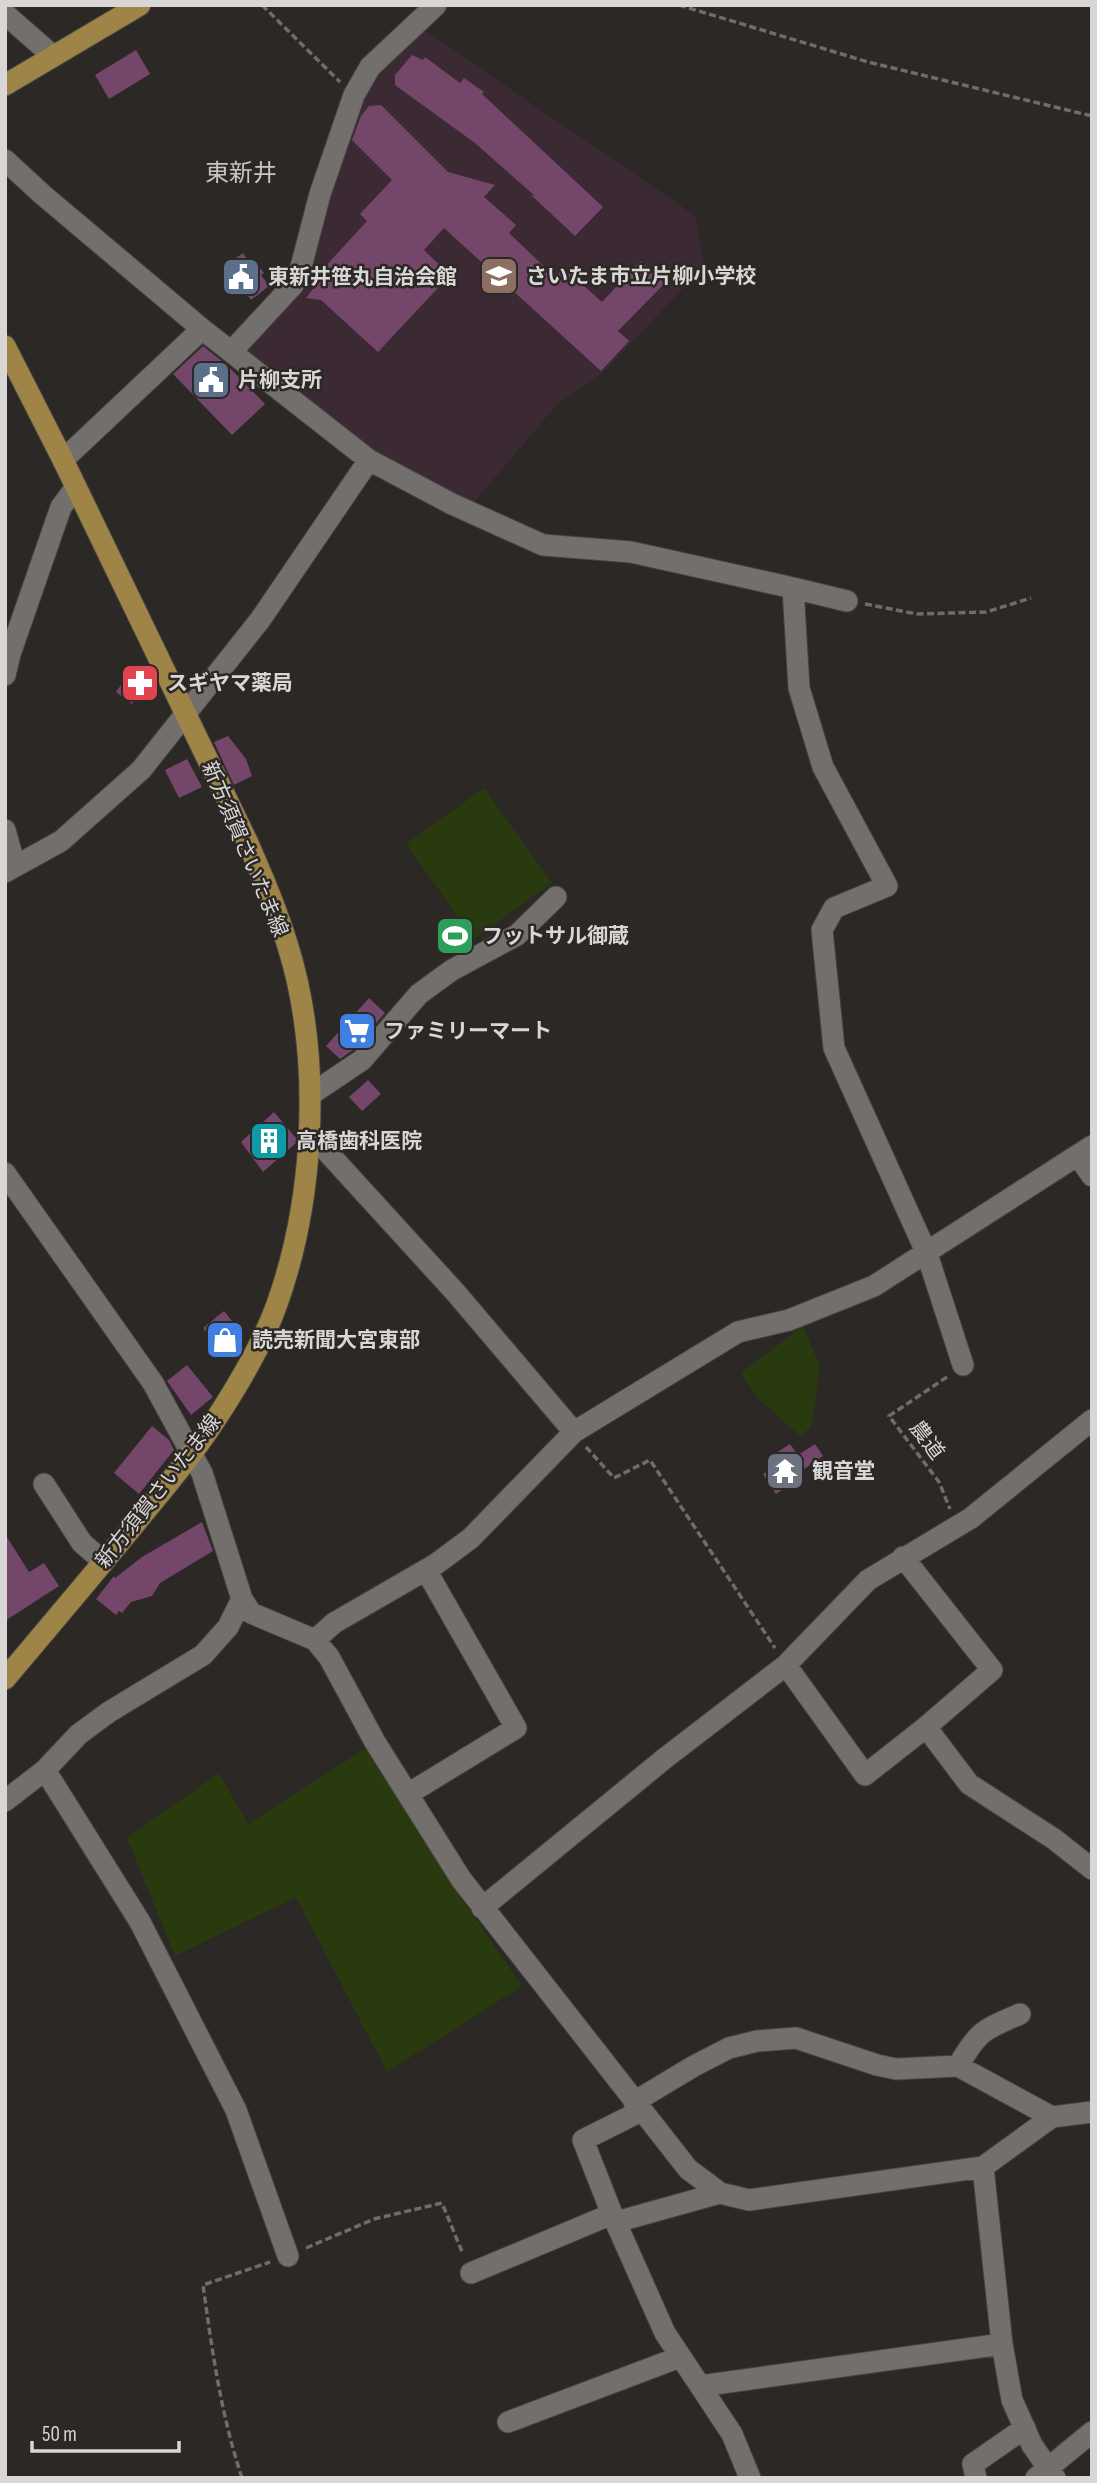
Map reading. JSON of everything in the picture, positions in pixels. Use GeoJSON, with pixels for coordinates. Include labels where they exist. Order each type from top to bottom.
{"type":"FeatureCollection","features":[{"type":"Feature","properties":{"kind":"main road"},"geometry":{"type":"LineString","coordinates":[[5,85],[140,5]]}},
{"type":"Feature","properties":{"kind":"main road","name":"新方須賀さいたま線"},"geometry":{"type":"LineString","coordinates":[[5,1679],[192,1455],[234,1389],[276,1305],[290,1262],[299,1221],[309,1132],[310,1095],[305,1020],[297,979],[269,891],[63,460],[6,349]]}},
{"type":"Feature","properties":{"kind":"street"},"geometry":{"type":"LineString","coordinates":[[232,351],[293,285],[301,267],[320,194],[354,95],[370,67],[436,5]]}},
{"type":"Feature","properties":{"kind":"street"},"geometry":{"type":"LineString","coordinates":[[5,14],[52,56]]}},
{"type":"Feature","properties":{"kind":"street"},"geometry":{"type":"LineString","coordinates":[[5,160],[202,329],[369,460],[452,503],[543,545],[631,552],[847,601]]}},
{"type":"Feature","properties":{"kind":"street"},"geometry":{"type":"LineString","coordinates":[[63,460],[202,329]]}},
{"type":"Feature","properties":{"kind":"street"},"geometry":{"type":"LineString","coordinates":[[5,830],[10,869],[61,841],[141,770],[260,620],[369,460]]}},
{"type":"Feature","properties":{"kind":"street"},"geometry":{"type":"LineString","coordinates":[[5,675],[10,653],[61,507],[76,487]]}},
{"type":"Feature","properties":{"kind":"street"},"geometry":{"type":"LineString","coordinates":[[793,588],[799,688],[823,767],[887,886],[834,908],[822,930],[834,1048],[927,1254],[963,1366]]}},
{"type":"Feature","properties":{"kind":"street"},"geometry":{"type":"LineString","coordinates":[[310,1095],[362,1060],[419,994],[452,970],[517,935],[556,897]]}},
{"type":"Feature","properties":{"kind":"street"},"geometry":{"type":"LineString","coordinates":[[309,1132],[456,1293],[574,1432]]}},
{"type":"Feature","properties":{"kind":"street"},"geometry":{"type":"LineString","coordinates":[[315,1640],[334,1623],[426,1570],[471,1538],[574,1432],[738,1332],[789,1320],[874,1286],[1085,1151],[1092,1176]]}},
{"type":"Feature","properties":{"kind":"street"},"geometry":{"type":"LineString","coordinates":[[5,1173],[153,1384],[202,1473],[242,1599],[251,1613],[315,1640],[329,1657],[375,1742],[482,1908],[688,2169],[720,2193],[748,2200],[983,2167],[1052,2117],[1092,2112]]}},
{"type":"Feature","properties":{"kind":"street"},"geometry":{"type":"LineString","coordinates":[[482,1908],[664,1759],[786,1665],[868,1580],[971,1518],[1092,1420]]}},
{"type":"Feature","properties":{"kind":"street"},"geometry":{"type":"LineString","coordinates":[[44,1485],[82,1543],[104,1562]]}},
{"type":"Feature","properties":{"kind":"street"},"geometry":{"type":"LineString","coordinates":[[786,1665],[865,1775],[992,1670],[902,1558]]}},
{"type":"Feature","properties":{"kind":"street"},"geometry":{"type":"LineString","coordinates":[[408,1794],[516,1728],[426,1570]]}},
{"type":"Feature","properties":{"kind":"street"},"geometry":{"type":"LineString","coordinates":[[5,1801],[45,1770],[79,1734],[108,1712],[203,1655],[228,1628],[242,1599]]}},
{"type":"Feature","properties":{"kind":"street"},"geometry":{"type":"LineString","coordinates":[[926,1727],[970,1784],[1054,1839],[1092,1869]]}},
{"type":"Feature","properties":{"kind":"street"},"geometry":{"type":"LineString","coordinates":[[45,1770],[140,1922],[236,2110],[288,2256]]}},
{"type":"Feature","properties":{"kind":"street"},"geometry":{"type":"LineString","coordinates":[[958,2066],[974,2040],[985,2029],[1020,2014]]}},
{"type":"Feature","properties":{"kind":"street"},"geometry":{"type":"LineString","coordinates":[[750,2478],[732,2434],[665,2333],[583,2140],[638,2107],[694,2066],[729,2048],[757,2041],[796,2038],[896,2069],[958,2066],[1052,2117]]}},
{"type":"Feature","properties":{"kind":"street"},"geometry":{"type":"LineString","coordinates":[[983,2167],[1002,2344],[1012,2400],[1046,2475],[1092,2432]]}},
{"type":"Feature","properties":{"kind":"street"},"geometry":{"type":"LineString","coordinates":[[471,2273],[614,2218],[720,2193]]}},
{"type":"Feature","properties":{"kind":"street"},"geometry":{"type":"LineString","coordinates":[[700,2386],[1002,2344]]}},
{"type":"Feature","properties":{"kind":"street"},"geometry":{"type":"LineString","coordinates":[[508,2422],[680,2357]]}},
{"type":"Feature","properties":{"kind":"street"},"geometry":{"type":"LineString","coordinates":[[976,2478],[974,2464],[1025,2428]]}},
{"type":"Feature","properties":{"kind":"path"},"geometry":{"type":"LineString","coordinates":[[262,5],[354,95]]}},
{"type":"Feature","properties":{"kind":"path"},"geometry":{"type":"LineString","coordinates":[[679,5],[867,62],[1092,116]]}},
{"type":"Feature","properties":{"kind":"path"},"geometry":{"type":"LineString","coordinates":[[847,601],[917,614],[986,612],[1031,598]]}},
{"type":"Feature","properties":{"kind":"path","name":"農道"},"geometry":{"type":"LineString","coordinates":[[957,1526],[939,1482],[889,1416],[963,1366]]}},
{"type":"Feature","properties":{"kind":"path"},"geometry":{"type":"LineString","coordinates":[[574,1432],[614,1478],[650,1460],[786,1665]]}},
{"type":"Feature","properties":{"kind":"path"},"geometry":{"type":"LineString","coordinates":[[242,2478],[217,2385],[203,2285],[288,2256],[374,2219],[442,2203],[471,2273]]}},
{"type":"Feature","properties":{"kind":"shaded area","name":"さいたま市立片柳小学校"},"geometry":{"type":"Polygon","coordinates":[[[421,28],[696,216],[704,266],[603,373],[559,402],[471,506],[385,460],[246,351],[313,239],[357,111],[372,78],[421,28]]]}},
{"type":"Feature","properties":{"kind":"green space"},"geometry":{"type":"Polygon","coordinates":[[[484,788],[552,883],[474,939],[406,844],[484,788]]]}},
{"type":"Feature","properties":{"kind":"green space"},"geometry":{"type":"Polygon","coordinates":[[[803,1326],[820,1366],[811,1427],[800,1436],[759,1399],[741,1373],[803,1326]]]}},
{"type":"Feature","properties":{"kind":"green space"},"geometry":{"type":"Polygon","coordinates":[[[366,1748],[441,1869],[522,1986],[387,2072],[296,1897],[175,1956],[127,1838],[219,1773],[248,1824],[366,1748]]]}},
{"type":"Feature","properties":{"kind":"building"},"geometry":{"type":"Polygon","coordinates":[[[136,50],[150,74],[109,99],[95,75],[136,50]]]}},
{"type":"Feature","properties":{"kind":"building"},"geometry":{"type":"Polygon","coordinates":[[[412,55],[423,60],[425,57],[460,83],[464,78],[484,92],[482,94],[603,207],[575,236],[475,143],[395,85],[395,75],[412,55]]]}},
{"type":"Feature","properties":{"kind":"building"},"geometry":{"type":"Polygon","coordinates":[[[381,105],[448,172],[495,185],[484,197],[516,225],[509,233],[555,277],[564,268],[602,302],[640,261],[666,282],[618,331],[629,341],[601,371],[444,228],[424,250],[450,275],[378,352],[321,300],[306,298],[316,285],[312,281],[367,221],[360,214],[392,180],[352,140],[361,116],[369,106],[381,105]]]}},
{"type":"Feature","properties":{"kind":"building"},"geometry":{"type":"Polygon","coordinates":[[[243,253],[249,262],[253,259],[264,273],[261,275],[269,286],[251,300],[226,265],[243,253]]]}},
{"type":"Feature","properties":{"kind":"building"},"geometry":{"type":"Polygon","coordinates":[[[203,346],[228,366],[265,404],[232,435],[173,374],[203,346]]]}},
{"type":"Feature","properties":{"kind":"building"},"geometry":{"type":"Polygon","coordinates":[[[148,666],[153,676],[132,704],[116,692],[125,679],[130,684],[148,666]]]}},
{"type":"Feature","properties":{"kind":"building"},"geometry":{"type":"Polygon","coordinates":[[[228,736],[246,759],[252,776],[234,785],[214,742],[228,736]]]}},
{"type":"Feature","properties":{"kind":"building"},"geometry":{"type":"Polygon","coordinates":[[[187,759],[202,787],[179,798],[165,770],[187,759]]]}},
{"type":"Feature","properties":{"kind":"building","name":"ファミリーマート"},"geometry":{"type":"Polygon","coordinates":[[[369,998],[385,1013],[353,1050],[340,1059],[326,1046],[369,998]]]}},
{"type":"Feature","properties":{"kind":"building"},"geometry":{"type":"Polygon","coordinates":[[[368,1080],[381,1094],[362,1111],[349,1097],[368,1080]]]}},
{"type":"Feature","properties":{"kind":"building","name":"高橋歯科医院"},"geometry":{"type":"Polygon","coordinates":[[[274,1112],[296,1138],[296,1143],[263,1172],[241,1142],[274,1112]]]}},
{"type":"Feature","properties":{"kind":"building"},"geometry":{"type":"Polygon","coordinates":[[[224,1311],[242,1334],[238,1338],[240,1340],[223,1354],[203,1328],[224,1311]]]}},
{"type":"Feature","properties":{"kind":"building"},"geometry":{"type":"Polygon","coordinates":[[[187,1365],[213,1397],[191,1415],[167,1381],[187,1365]]]}},
{"type":"Feature","properties":{"kind":"building"},"geometry":{"type":"Polygon","coordinates":[[[152,1426],[169,1440],[174,1450],[139,1494],[114,1473],[152,1426]]]}},
{"type":"Feature","properties":{"kind":"building","name":"観音堂"},"geometry":{"type":"Polygon","coordinates":[[[790,1444],[798,1455],[815,1444],[823,1456],[791,1478],[792,1483],[776,1494],[763,1474],[774,1467],[768,1458],[790,1444]]]}},
{"type":"Feature","properties":{"kind":"building"},"geometry":{"type":"Polygon","coordinates":[[[202,1522],[213,1551],[160,1583],[152,1596],[131,1602],[122,1613],[119,1611],[116,1615],[96,1599],[114,1576],[115,1578],[142,1557],[202,1522]]]}},
{"type":"Feature","properties":{"kind":"building"},"geometry":{"type":"Polygon","coordinates":[[[5,1534],[29,1572],[44,1563],[59,1586],[5,1621],[5,1534]]]}},
{"type":"Feature","properties":{"kind":"place","name":"さいたま市立片柳小学校"},"geometry":{"type":"Point","coordinates":[499,276]}},
{"type":"Feature","properties":{"kind":"place","name":"東新井笹丸自治会館"},"geometry":{"type":"Point","coordinates":[241,277]}},
{"type":"Feature","properties":{"kind":"place","name":"片柳支所"},"geometry":{"type":"Point","coordinates":[211,380]}},
{"type":"Feature","properties":{"kind":"place","name":"スギヤマ薬局"},"geometry":{"type":"Point","coordinates":[140,683]}},
{"type":"Feature","properties":{"kind":"place","name":"フットサル御蔵"},"geometry":{"type":"Point","coordinates":[455,936]}},
{"type":"Feature","properties":{"kind":"place","name":"ファミリーマート"},"geometry":{"type":"Point","coordinates":[357,1031]}},
{"type":"Feature","properties":{"kind":"place","name":"高橋歯科医院"},"geometry":{"type":"Point","coordinates":[269,1141]}},
{"type":"Feature","properties":{"kind":"place","name":"読売新聞大宮東部"},"geometry":{"type":"Point","coordinates":[225,1340]}},
{"type":"Feature","properties":{"kind":"place","name":"観音堂"},"geometry":{"type":"Point","coordinates":[785,1471]}},
{"type":"Feature","properties":{"kind":"district","name":"東新井"},"geometry":{"type":"Point","coordinates":[241,173]}}]}
